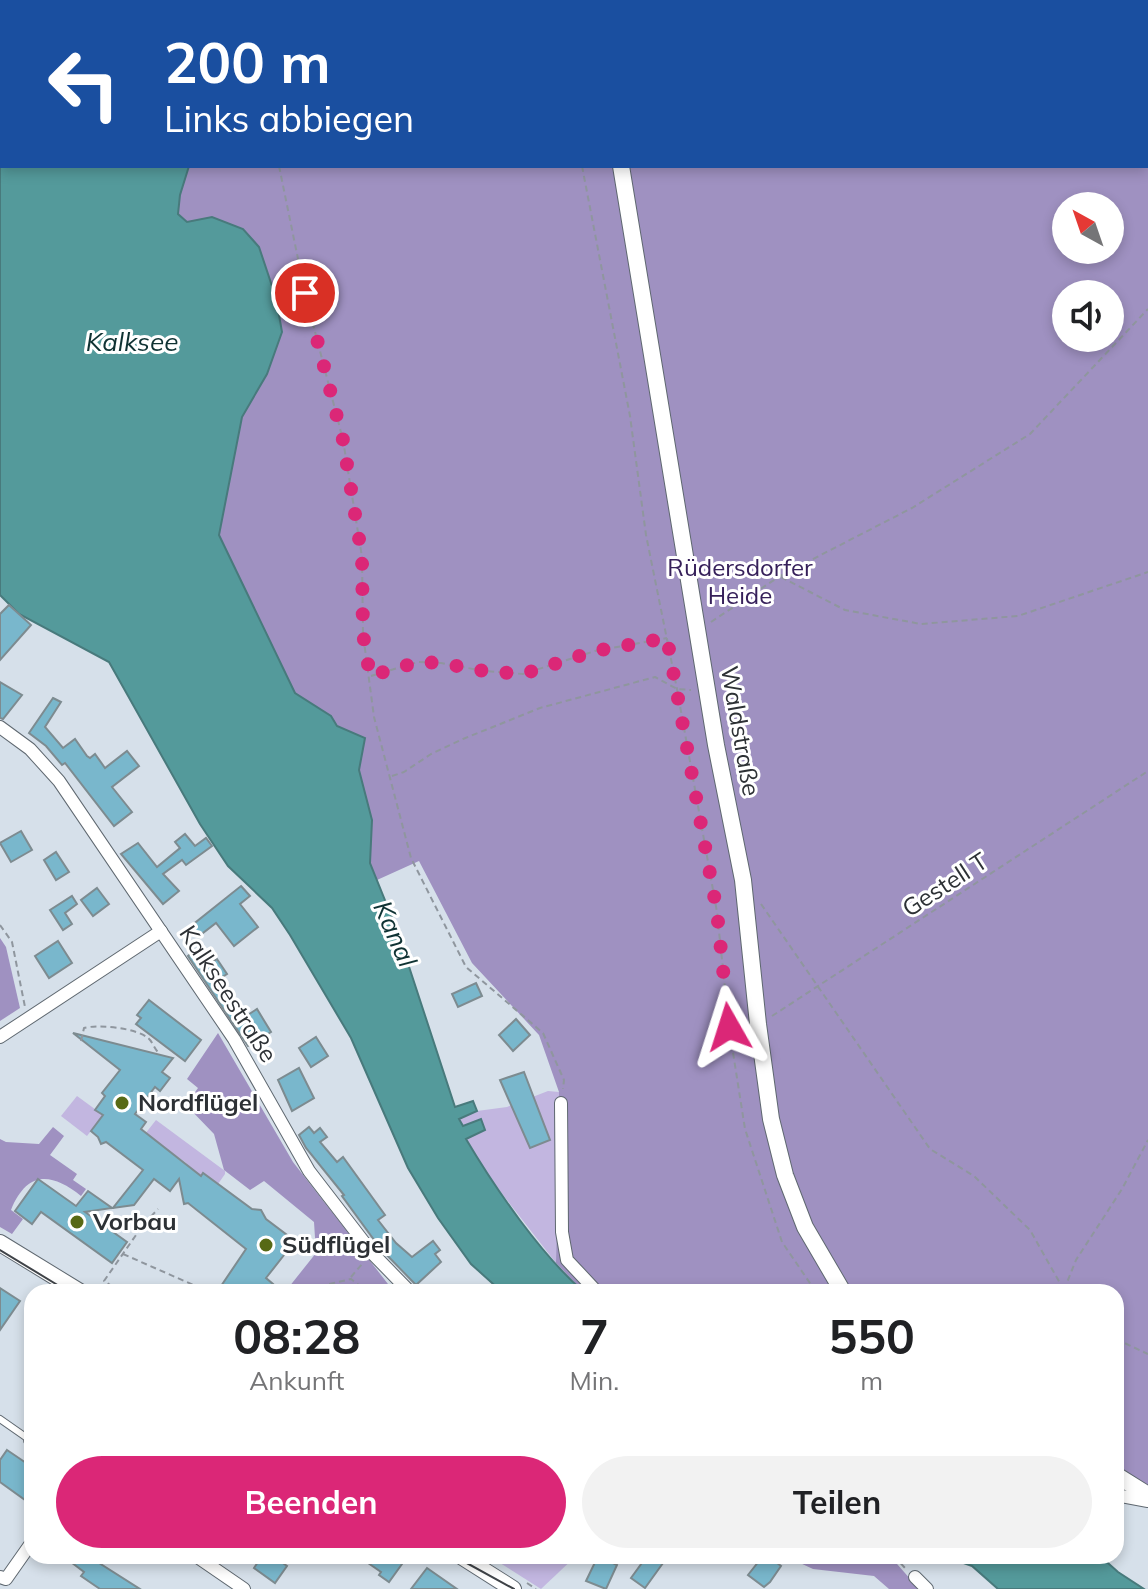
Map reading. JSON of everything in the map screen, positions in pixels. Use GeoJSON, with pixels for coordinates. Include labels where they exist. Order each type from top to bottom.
{"type":"FeatureCollection","features":[{"type":"Feature","properties":{"kind":"street","name":"Waldstraße"},"geometry":{"type":"LineString","coordinates":[[621,168],[708,692],[743,880],[771,1119],[785,1175],[805,1227],[838,1284]]}},
{"type":"Feature","properties":{"kind":"street","name":"Kalkseestraße"},"geometry":{"type":"LineString","coordinates":[[0,727],[30,749],[59,781],[234,1039],[309,1171],[373,1254],[402,1284]]}},
{"type":"Feature","properties":{"kind":"street"},"geometry":{"type":"LineString","coordinates":[[0,1037],[161,931]]}},
{"type":"Feature","properties":{"kind":"street"},"geometry":{"type":"LineString","coordinates":[[561,1103],[562,1232],[567,1260],[590,1284]]}},
{"type":"Feature","properties":{"kind":"street"},"geometry":{"type":"LineString","coordinates":[[0,1243],[67,1284]]}},
{"type":"Feature","properties":{"kind":"street"},"geometry":{"type":"LineString","coordinates":[[1124,1481],[1148,1498]]}},
{"type":"Feature","properties":{"kind":"street"},"geometry":{"type":"LineString","coordinates":[[1124,1496],[1148,1498]]}},
{"type":"Feature","properties":{"kind":"street"},"geometry":{"type":"LineString","coordinates":[[3,1578],[24,1552]]}},
{"type":"Feature","properties":{"kind":"street"},"geometry":{"type":"LineString","coordinates":[[208,1564],[244,1589]]}},
{"type":"Feature","properties":{"kind":"street"},"geometry":{"type":"LineString","coordinates":[[474,1564],[513,1589]]}},
{"type":"Feature","properties":{"kind":"street"},"geometry":{"type":"LineString","coordinates":[[915,1577],[927,1589]]}},
{"type":"Feature","properties":{"kind":"lane"},"geometry":{"type":"LineString","coordinates":[[0,1419],[24,1436]]}},
{"type":"Feature","properties":{"kind":"path"},"geometry":{"type":"LineString","coordinates":[[279,168],[305,293],[343,440],[362,557],[363,634],[374,717],[411,858],[466,967],[543,1033],[564,1080],[561,1103]]}},
{"type":"Feature","properties":{"kind":"path"},"geometry":{"type":"LineString","coordinates":[[582,168],[604,295],[630,416],[646,535],[717,912],[729,1027],[745,1129],[782,1242],[811,1284]]}},
{"type":"Feature","properties":{"kind":"path"},"geometry":{"type":"LineString","coordinates":[[699,630],[780,576],[912,508],[1030,434],[1148,309]]}},
{"type":"Feature","properties":{"kind":"path"},"geometry":{"type":"LineString","coordinates":[[780,576],[845,610],[921,624],[1018,616],[1148,572]]}},
{"type":"Feature","properties":{"kind":"path"},"geometry":{"type":"LineString","coordinates":[[370,676],[418,662],[523,674],[595,651],[667,638]]}},
{"type":"Feature","properties":{"kind":"path"},"geometry":{"type":"LineString","coordinates":[[391,776],[404,772],[442,749],[540,708],[655,677],[677,689],[708,692]]}},
{"type":"Feature","properties":{"kind":"path","name":"Gestell T"},"geometry":{"type":"LineString","coordinates":[[758,1024],[1148,771]]}},
{"type":"Feature","properties":{"kind":"path"},"geometry":{"type":"LineString","coordinates":[[758,900],[930,1149],[974,1176],[1030,1230],[1060,1284]]}},
{"type":"Feature","properties":{"kind":"path"},"geometry":{"type":"LineString","coordinates":[[0,925],[12,942],[27,1019]]}},
{"type":"Feature","properties":{"kind":"path"},"geometry":{"type":"LineString","coordinates":[[87,1041],[81,1040],[84,1028],[90,1026],[134,1031],[148,1038],[159,1053]]}},
{"type":"Feature","properties":{"kind":"path"},"geometry":{"type":"LineString","coordinates":[[1067,1284],[1076,1260],[1122,1189],[1148,1140]]}},
{"type":"Feature","properties":{"kind":"path"},"geometry":{"type":"LineString","coordinates":[[106,1283],[104,1281],[143,1225],[158,1209]]}},
{"type":"Feature","properties":{"kind":"path"},"geometry":{"type":"LineString","coordinates":[[123,1254],[193,1284]]}},
{"type":"Feature","properties":{"kind":"path"},"geometry":{"type":"LineString","coordinates":[[329,1284],[351,1279],[358,1267],[373,1254]]}},
{"type":"Feature","properties":{"kind":"path"},"geometry":{"type":"LineString","coordinates":[[351,1279],[358,1284]]}},
{"type":"Feature","properties":{"kind":"path"},"geometry":{"type":"LineString","coordinates":[[1124,1343],[1148,1354]]}},
{"type":"Feature","properties":{"kind":"path"},"geometry":{"type":"LineString","coordinates":[[902,1564],[915,1577]]}},
{"type":"Feature","properties":{"kind":"shaded area"},"geometry":{"type":"Polygon","coordinates":[[[548,1091],[559,1092],[556,1263],[489,1177],[466,1138],[484,1130],[481,1119],[462,1126],[458,1118],[477,1111],[507,1107],[548,1091]]]}},
{"type":"Feature","properties":{"kind":"shaded area"},"geometry":{"type":"Polygon","coordinates":[[[77,1096],[103,1115],[87,1136],[61,1116],[77,1096]]]}},
{"type":"Feature","properties":{"kind":"shaded area"},"geometry":{"type":"Polygon","coordinates":[[[156,1120],[225,1171],[218,1184],[203,1173],[200,1177],[185,1162],[145,1134],[156,1120]]]}},
{"type":"Feature","properties":{"kind":"shaded area"},"geometry":{"type":"Polygon","coordinates":[[[502,1564],[568,1564],[541,1589],[502,1564]]]}},
{"type":"Feature","properties":{"kind":"green space","name":"Rüdersdorfer Heide"},"geometry":{"type":"Polygon","coordinates":[[[188,168],[1148,168],[1148,1494],[1124,1487],[1124,1284],[576,1284],[556,1263],[559,1092],[539,1035],[472,963],[419,861],[377,880],[370,863],[372,820],[359,770],[365,738],[337,726],[331,716],[295,693],[218,535],[242,417],[267,374],[259,247],[243,229],[212,217],[187,222],[178,213],[188,168]]]}},
{"type":"Feature","properties":{"kind":"green space"},"geometry":{"type":"Polygon","coordinates":[[[0,938],[6,947],[20,1008],[0,1021],[0,938]]]}},
{"type":"Feature","properties":{"kind":"green space"},"geometry":{"type":"Polygon","coordinates":[[[218,1033],[293,1162],[388,1284],[291,1284],[316,1253],[314,1222],[264,1181],[250,1190],[224,1170],[214,1134],[186,1105],[198,1088],[187,1079],[218,1033]]]}},
{"type":"Feature","properties":{"kind":"green space"},"geometry":{"type":"Polygon","coordinates":[[[53,1127],[64,1136],[50,1155],[77,1174],[73,1180],[86,1189],[81,1196],[50,1180],[32,1182],[17,1197],[11,1210],[23,1219],[12,1234],[0,1227],[0,1139],[39,1144],[53,1127]]]}},
{"type":"Feature","properties":{"kind":"green space"},"geometry":{"type":"Polygon","coordinates":[[[802,1564],[897,1564],[919,1589],[889,1589],[874,1576],[813,1569],[802,1564]]]}},
{"type":"Feature","properties":{"kind":"water"},"geometry":{"type":"Polygon","coordinates":[[[0,168],[188,168],[178,214],[187,222],[212,217],[243,229],[259,247],[276,298],[282,332],[267,374],[242,417],[219,535],[295,693],[331,716],[337,726],[365,738],[359,770],[372,820],[370,863],[397,930],[455,1107],[473,1101],[477,1111],[459,1119],[463,1126],[481,1119],[485,1130],[466,1139],[520,1220],[575,1284],[493,1284],[471,1264],[408,1168],[351,1038],[290,935],[272,908],[228,866],[200,824],[109,662],[19,614],[0,595],[0,168]]]}},
{"type":"Feature","properties":{"kind":"water"},"geometry":{"type":"Polygon","coordinates":[[[966,1564],[1109,1564],[1144,1589],[998,1589],[966,1564]]]}},
{"type":"Feature","properties":{"kind":"building"},"geometry":{"type":"Polygon","coordinates":[[[9,605],[31,625],[0,660],[0,614],[9,605]]]}},
{"type":"Feature","properties":{"kind":"building"},"geometry":{"type":"Polygon","coordinates":[[[0,682],[22,695],[3,719],[0,718],[0,682]]]}},
{"type":"Feature","properties":{"kind":"building"},"geometry":{"type":"Polygon","coordinates":[[[53,698],[61,702],[45,727],[63,748],[75,739],[87,756],[90,758],[95,754],[105,768],[127,751],[139,766],[112,787],[132,812],[114,826],[65,763],[62,765],[46,746],[29,733],[53,698]]]}},
{"type":"Feature","properties":{"kind":"building"},"geometry":{"type":"Polygon","coordinates":[[[21,831],[32,850],[11,862],[0,843],[21,831]]]}},
{"type":"Feature","properties":{"kind":"building"},"geometry":{"type":"Polygon","coordinates":[[[185,834],[195,846],[206,838],[212,846],[186,865],[182,860],[163,874],[179,891],[163,904],[121,854],[138,843],[157,867],[180,848],[175,842],[185,834]]]}},
{"type":"Feature","properties":{"kind":"building"},"geometry":{"type":"Polygon","coordinates":[[[56,852],[69,872],[56,880],[44,860],[56,852]]]}},
{"type":"Feature","properties":{"kind":"building"},"geometry":{"type":"Polygon","coordinates":[[[241,886],[250,896],[240,904],[258,927],[234,946],[216,923],[199,936],[191,926],[241,886]]]}},
{"type":"Feature","properties":{"kind":"building"},"geometry":{"type":"Polygon","coordinates":[[[97,888],[109,904],[93,916],[81,900],[97,888]]]}},
{"type":"Feature","properties":{"kind":"building"},"geometry":{"type":"Polygon","coordinates":[[[72,896],[77,904],[65,913],[72,924],[63,930],[50,910],[72,896]]]}},
{"type":"Feature","properties":{"kind":"building"},"geometry":{"type":"Polygon","coordinates":[[[58,941],[72,963],[49,978],[35,956],[58,941]]]}},
{"type":"Feature","properties":{"kind":"building"},"geometry":{"type":"Polygon","coordinates":[[[197,949],[209,964],[217,959],[227,974],[218,980],[243,1018],[257,1009],[271,1032],[248,1046],[188,956],[197,949]]]}},
{"type":"Feature","properties":{"kind":"building"},"geometry":{"type":"Polygon","coordinates":[[[476,983],[482,996],[458,1007],[452,994],[476,983]]]}},
{"type":"Feature","properties":{"kind":"building"},"geometry":{"type":"Polygon","coordinates":[[[149,1000],[201,1040],[185,1061],[136,1024],[141,1018],[137,1015],[149,1000]]]}},
{"type":"Feature","properties":{"kind":"building"},"geometry":{"type":"Polygon","coordinates":[[[516,1019],[530,1035],[513,1051],[499,1035],[516,1019]]]}},
{"type":"Feature","properties":{"kind":"building"},"geometry":{"type":"Polygon","coordinates":[[[73,1033],[173,1058],[162,1072],[170,1078],[160,1091],[155,1087],[135,1114],[146,1122],[141,1129],[201,1176],[203,1173],[252,1209],[261,1210],[266,1219],[295,1241],[266,1278],[273,1284],[222,1284],[246,1249],[188,1203],[184,1204],[179,1179],[170,1191],[154,1179],[134,1205],[113,1208],[143,1170],[106,1142],[101,1144],[91,1131],[103,1115],[95,1110],[105,1096],[102,1093],[120,1070],[73,1033]]]}},
{"type":"Feature","properties":{"kind":"building"},"geometry":{"type":"Polygon","coordinates":[[[316,1037],[328,1056],[311,1067],[299,1048],[316,1037]]]}},
{"type":"Feature","properties":{"kind":"building"},"geometry":{"type":"Polygon","coordinates":[[[299,1068],[314,1098],[292,1111],[278,1080],[299,1068]]]}},
{"type":"Feature","properties":{"kind":"building"},"geometry":{"type":"Polygon","coordinates":[[[524,1072],[550,1140],[530,1148],[500,1080],[524,1072]]]}},
{"type":"Feature","properties":{"kind":"building"},"geometry":{"type":"Polygon","coordinates":[[[309,1127],[314,1133],[320,1128],[327,1137],[320,1142],[337,1162],[343,1157],[385,1215],[378,1220],[396,1243],[412,1257],[433,1241],[440,1250],[435,1254],[441,1262],[415,1284],[380,1248],[299,1135],[309,1127]]]}},
{"type":"Feature","properties":{"kind":"building","name":"Vorbau"},"geometry":{"type":"Polygon","coordinates":[[[38,1179],[76,1206],[88,1191],[112,1208],[85,1212],[127,1242],[112,1263],[41,1212],[32,1224],[15,1211],[38,1179]]]}},
{"type":"Feature","properties":{"kind":"building"},"geometry":{"type":"Polygon","coordinates":[[[0,1288],[20,1301],[0,1330],[0,1288]]]}},
{"type":"Feature","properties":{"kind":"building"},"geometry":{"type":"Polygon","coordinates":[[[7,1450],[24,1462],[24,1499],[0,1482],[0,1460],[7,1450]]]}},
{"type":"Feature","properties":{"kind":"building"},"geometry":{"type":"Polygon","coordinates":[[[74,1564],[101,1564],[140,1589],[100,1589],[81,1576],[84,1572],[74,1564]]]}},
{"type":"Feature","properties":{"kind":"building"},"geometry":{"type":"Polygon","coordinates":[[[257,1564],[287,1566],[275,1583],[254,1568],[257,1564]]]}},
{"type":"Feature","properties":{"kind":"building"},"geometry":{"type":"Polygon","coordinates":[[[370,1564],[402,1564],[389,1582],[379,1575],[381,1572],[370,1564]]]}},
{"type":"Feature","properties":{"kind":"building"},"geometry":{"type":"Polygon","coordinates":[[[594,1564],[617,1565],[606,1589],[586,1581],[594,1564]]]}},
{"type":"Feature","properties":{"kind":"building"},"geometry":{"type":"Polygon","coordinates":[[[641,1564],[662,1564],[645,1588],[631,1578],[641,1564]]]}},
{"type":"Feature","properties":{"kind":"building"},"geometry":{"type":"Polygon","coordinates":[[[757,1564],[781,1566],[764,1587],[748,1575],[757,1564]]]}},
{"type":"Feature","properties":{"kind":"building"},"geometry":{"type":"Polygon","coordinates":[[[427,1568],[457,1589],[411,1589],[427,1568]]]}},
{"type":"Feature","properties":{"kind":"tram line"},"geometry":{"type":"LineString","coordinates":[[0,1250],[56,1284]]}},
{"type":"Feature","properties":{"kind":"tram line"},"geometry":{"type":"LineString","coordinates":[[469,1564],[514,1589]]}},
{"type":"Feature","properties":{"kind":"place","name":"Nordflügel"},"geometry":{"type":"Point","coordinates":[122,1103]}},
{"type":"Feature","properties":{"kind":"place","name":"Vorbau"},"geometry":{"type":"Point","coordinates":[77,1222]}},
{"type":"Feature","properties":{"kind":"place","name":"Südflügel"},"geometry":{"type":"Point","coordinates":[266,1245]}},
{"type":"Feature","properties":{"kind":"route"},"geometry":{"type":"LineString","coordinates":[[305,293],[343,440],[362,557],[363,634],[370,676],[418,662],[523,674],[629,642],[667,638],[717,912],[729,1027]]}},
{"type":"Feature","properties":{"kind":"water label","name":"Kalksee"},"geometry":{"type":"Point","coordinates":[132,342]}},
{"type":"Feature","properties":{"kind":"water label","name":"Kanal"},"geometry":{"type":"Point","coordinates":[395,934]}}]}
